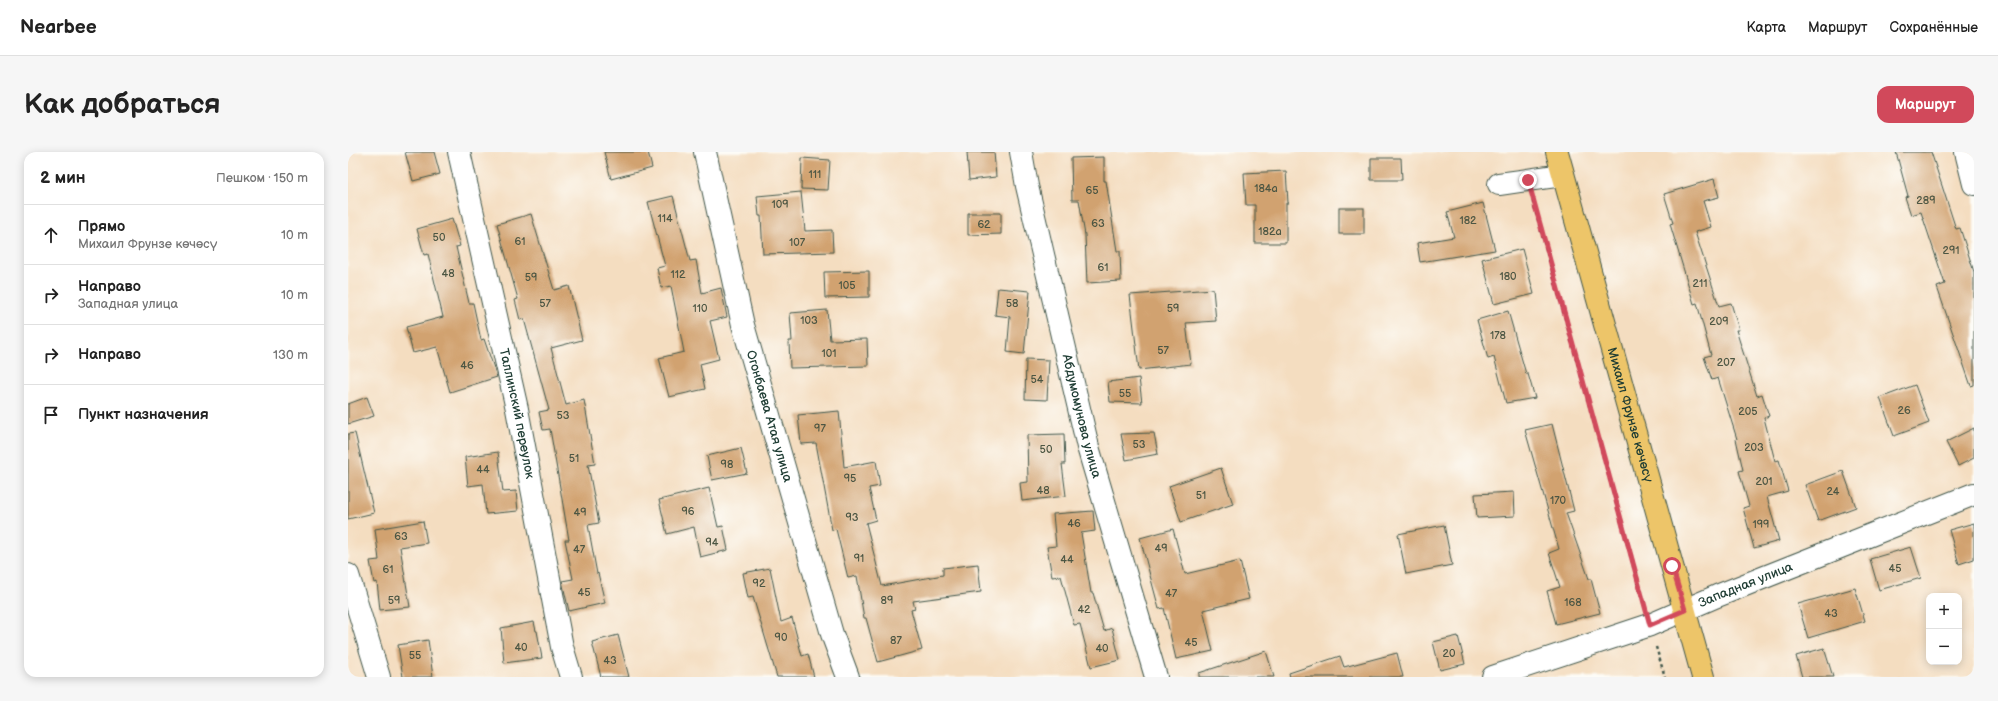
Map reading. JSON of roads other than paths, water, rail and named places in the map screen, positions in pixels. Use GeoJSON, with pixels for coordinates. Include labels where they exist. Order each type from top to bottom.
{"type":"FeatureCollection","features":[{"type":"Feature","properties":{"kind":"main road","name":"Михаил Фрунзе көчөсү"},"geometry":{"type":"LineString","coordinates":[[1557,152],[1703,677]]}},
{"type":"Feature","properties":{"kind":"street","name":"Таллинский переулок"},"geometry":{"type":"LineString","coordinates":[[459,152],[517,408],[562,646],[571,677]]}},
{"type":"Feature","properties":{"kind":"street","name":"Огонбаева Атая улица"},"geometry":{"type":"LineString","coordinates":[[705,152],[743,325],[832,634],[848,677]]}},
{"type":"Feature","properties":{"kind":"street","name":"Абдумомунова улица"},"geometry":{"type":"LineString","coordinates":[[1021,152],[1027,186],[1088,447],[1156,677]]}},
{"type":"Feature","properties":{"kind":"street"},"geometry":{"type":"LineString","coordinates":[[1966,152],[1974,184]]}},
{"type":"Feature","properties":{"kind":"street"},"geometry":{"type":"LineString","coordinates":[[1500,184],[1563,175]]}},
{"type":"Feature","properties":{"kind":"street","name":"Западная улица"},"geometry":{"type":"LineString","coordinates":[[1493,677],[1650,625],[1974,494]]}},
{"type":"Feature","properties":{"kind":"street"},"geometry":{"type":"LineString","coordinates":[[348,575],[379,677]]}}]}
